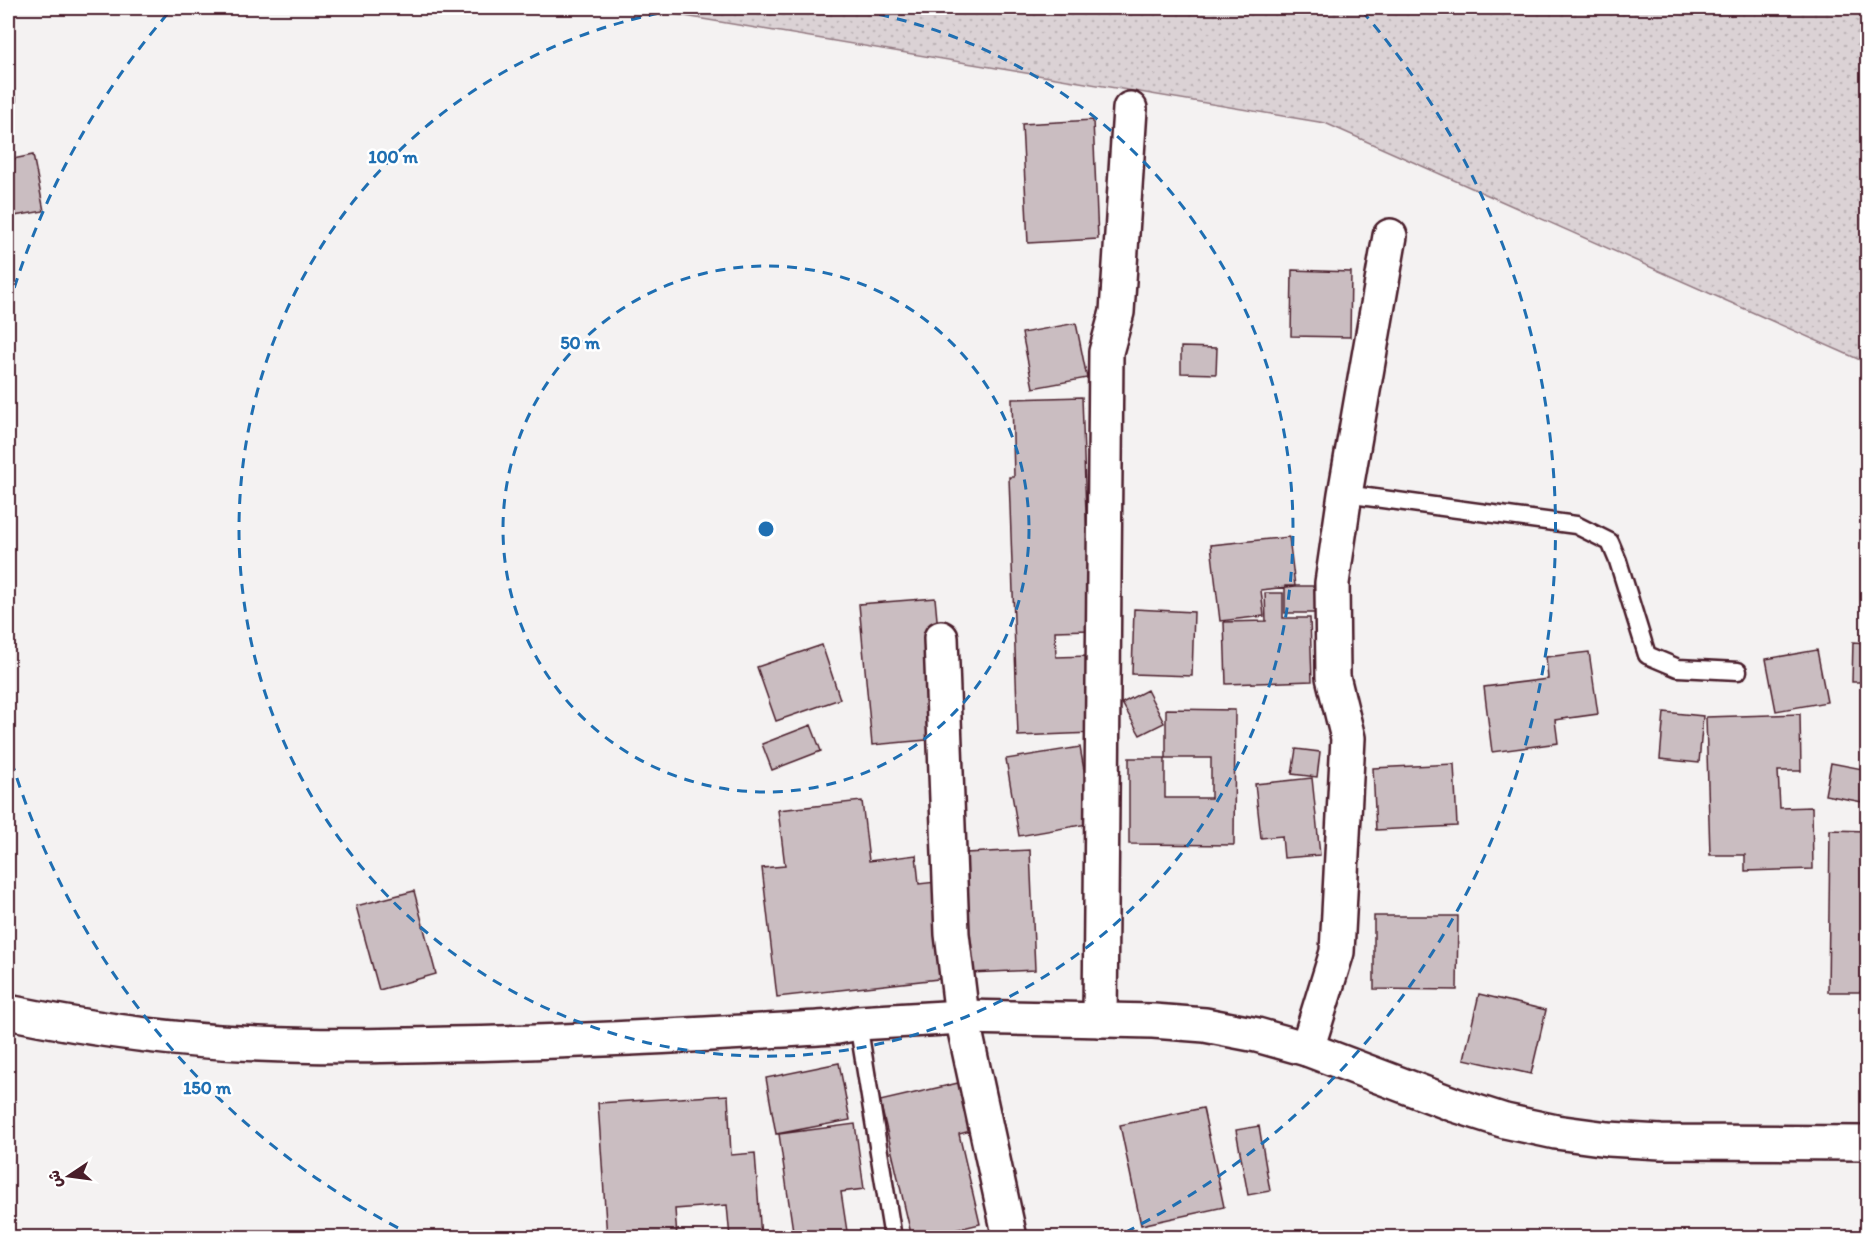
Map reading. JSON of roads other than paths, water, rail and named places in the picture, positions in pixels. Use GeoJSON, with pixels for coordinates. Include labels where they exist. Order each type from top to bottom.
{"type":"FeatureCollection","features":[{"type":"Feature","properties":{"kind":"street"},"geometry":{"type":"LineString","coordinates":[[1100,1020],[1106,352],[1117,312],[1131,109]]}},
{"type":"Feature","properties":{"kind":"street"},"geometry":{"type":"LineString","coordinates":[[1307,1049],[1337,952],[1348,738],[1333,677],[1332,583],[1345,494],[1390,236]]}},
{"type":"Feature","properties":{"kind":"street"},"geometry":{"type":"LineString","coordinates":[[941,638],[952,934],[962,1017],[1010,1238]]}},
{"type":"Feature","properties":{"kind":"street"},"geometry":{"type":"LineString","coordinates":[[8,1012],[50,1021],[154,1036],[248,1044],[312,1046],[545,1042],[837,1027],[858,1023],[962,1017],[1205,1025],[1257,1035],[1307,1049],[1455,1105],[1505,1121],[1556,1132],[1608,1139],[1661,1142],[1868,1143]]}},
{"type":"Feature","properties":{"kind":"lane"},"geometry":{"type":"LineString","coordinates":[[1345,494],[1576,525],[1610,542],[1647,655],[1678,668],[1738,671]]}},
{"type":"Feature","properties":{"kind":"lane"},"geometry":{"type":"LineString","coordinates":[[858,1023],[893,1238]]}}]}
